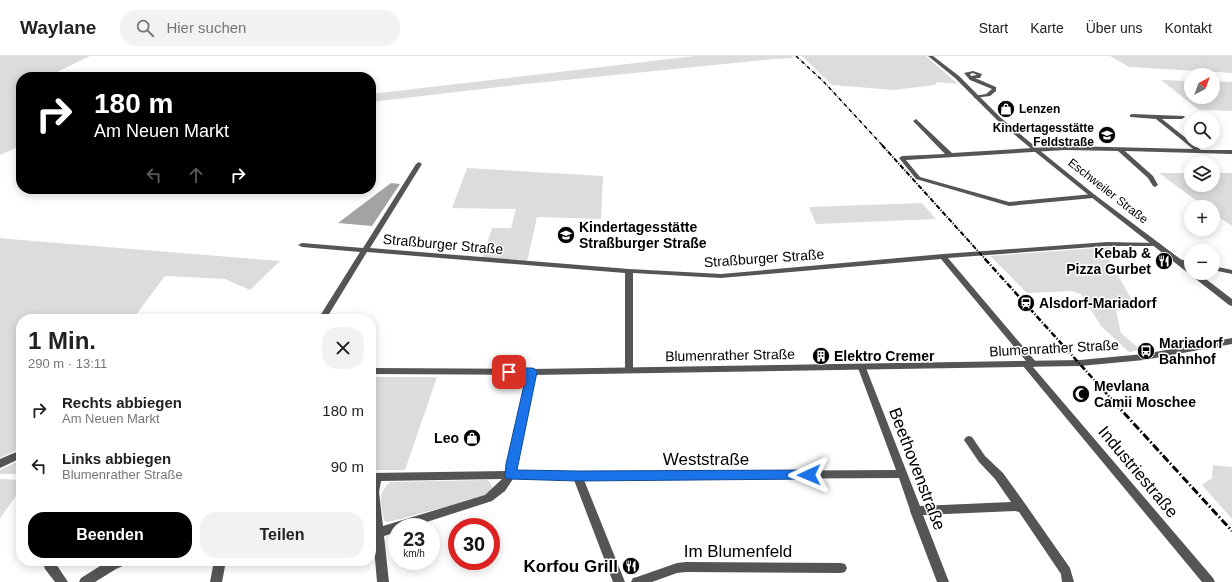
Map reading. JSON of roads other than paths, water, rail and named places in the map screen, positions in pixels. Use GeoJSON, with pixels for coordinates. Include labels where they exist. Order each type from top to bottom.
{"type":"FeatureCollection","features":[{"type":"Feature","properties":{"kind":"street","name":"Eschweiler Straße"},"geometry":{"type":"LineString","coordinates":[[930,56],[944,66],[976,97],[1036,150],[1093,196],[1184,265]]}},
{"type":"Feature","properties":{"kind":"street"},"geometry":{"type":"LineString","coordinates":[[970,78],[994,88],[994,90],[988,95],[976,97]]}},
{"type":"Feature","properties":{"kind":"street"},"geometry":{"type":"LineString","coordinates":[[1132,116],[1182,117]]}},
{"type":"Feature","properties":{"kind":"street"},"geometry":{"type":"LineString","coordinates":[[1157,117],[1199,151]]}},
{"type":"Feature","properties":{"kind":"street"},"geometry":{"type":"LineString","coordinates":[[916,121],[950,155]]}},
{"type":"Feature","properties":{"kind":"street"},"geometry":{"type":"LineString","coordinates":[[1093,196],[1009,204],[918,178],[902,158],[1065,148],[1232,152]]}},
{"type":"Feature","properties":{"kind":"street"},"geometry":{"type":"LineString","coordinates":[[1119,149],[1151,177],[1155,185]]}},
{"type":"Feature","properties":{"kind":"street"},"geometry":{"type":"LineString","coordinates":[[325,314],[419,164]]}},
{"type":"Feature","properties":{"kind":"street","name":"Straßburger Straße"},"geometry":{"type":"LineString","coordinates":[[302,245],[629,271],[721,276],[943,256],[1107,244],[1156,244]]}},
{"type":"Feature","properties":{"kind":"street","name":"Industriestraße"},"geometry":{"type":"LineString","coordinates":[[943,256],[1029,364],[1210,582]]}},
{"type":"Feature","properties":{"kind":"street"},"geometry":{"type":"LineString","coordinates":[[1179,261],[1184,262]]}},
{"type":"Feature","properties":{"kind":"street"},"geometry":{"type":"LineString","coordinates":[[1220,269],[1232,272]]}},
{"type":"Feature","properties":{"kind":"street"},"geometry":{"type":"LineString","coordinates":[[629,271],[629,370]]}},
{"type":"Feature","properties":{"kind":"street"},"geometry":{"type":"LineString","coordinates":[[1202,280],[1232,303]]}},
{"type":"Feature","properties":{"kind":"street","name":"Blumenrather Straße"},"geometry":{"type":"LineString","coordinates":[[376,371],[532,372],[862,368],[1097,362],[1148,356],[1232,341]]}},
{"type":"Feature","properties":{"kind":"street","name":"Beethovenstraße"},"geometry":{"type":"LineString","coordinates":[[862,368],[943,582]]}},
{"type":"Feature","properties":{"kind":"street"},"geometry":{"type":"LineString","coordinates":[[377,533],[488,498],[502,488],[510,475],[532,372]]}},
{"type":"Feature","properties":{"kind":"street"},"geometry":{"type":"LineString","coordinates":[[969,440],[982,460],[999,476],[1022,508],[1066,572],[1068,582]]}},
{"type":"Feature","properties":{"kind":"street"},"geometry":{"type":"LineString","coordinates":[[0,464],[16,456]]}},
{"type":"Feature","properties":{"kind":"street","name":"Weststraße"},"geometry":{"type":"LineString","coordinates":[[376,477],[510,475],[902,474]]}},
{"type":"Feature","properties":{"kind":"street"},"geometry":{"type":"LineString","coordinates":[[578,476],[619,582]]}},
{"type":"Feature","properties":{"kind":"street"},"geometry":{"type":"LineString","coordinates":[[916,511],[1014,506],[1022,508]]}},
{"type":"Feature","properties":{"kind":"street"},"geometry":{"type":"LineString","coordinates":[[376,519],[383,582]]}},
{"type":"Feature","properties":{"kind":"street"},"geometry":{"type":"LineString","coordinates":[[50,566],[62,582]]}},
{"type":"Feature","properties":{"kind":"street"},"geometry":{"type":"LineString","coordinates":[[85,582],[109,566]]}},
{"type":"Feature","properties":{"kind":"street"},"geometry":{"type":"LineString","coordinates":[[216,582],[219,566]]}},
{"type":"Feature","properties":{"kind":"street","name":"Im Blumenfeld"},"geometry":{"type":"LineString","coordinates":[[637,582],[677,568],[686,567],[841,568]]}},
{"type":"Feature","properties":{"kind":"railway"},"geometry":{"type":"LineString","coordinates":[[796,56],[824,82],[883,146]]}},
{"type":"Feature","properties":{"kind":"railway"},"geometry":{"type":"LineString","coordinates":[[882,145],[986,260]]}},
{"type":"Feature","properties":{"kind":"railway"},"geometry":{"type":"LineString","coordinates":[[985,259],[1115,403]]}},
{"type":"Feature","properties":{"kind":"railway"},"geometry":{"type":"LineString","coordinates":[[1114,402],[1232,531]]}},
{"type":"Feature","properties":{"kind":"place","name":"Lenzen"},"geometry":{"type":"Point","coordinates":[1006,109]}},
{"type":"Feature","properties":{"kind":"place","name":"Kindertagesstätte Feldstraße"},"geometry":{"type":"Point","coordinates":[1107,135]}},
{"type":"Feature","properties":{"kind":"place","name":"Kindertagesstätte Straßburger Straße"},"geometry":{"type":"Point","coordinates":[566,235]}},
{"type":"Feature","properties":{"kind":"place","name":"Kebab & Pizza Gurbet"},"geometry":{"type":"Point","coordinates":[1164,261]}},
{"type":"Feature","properties":{"kind":"place","name":"Alsdorf-Mariadorf"},"geometry":{"type":"Point","coordinates":[1026,303]}},
{"type":"Feature","properties":{"kind":"place","name":"Mariadorf Bahnhof"},"geometry":{"type":"Point","coordinates":[1146,351]}},
{"type":"Feature","properties":{"kind":"place","name":"Elektro Cremer"},"geometry":{"type":"Point","coordinates":[821,356]}},
{"type":"Feature","properties":{"kind":"place","name":"Mevlana Camii Moschee"},"geometry":{"type":"Point","coordinates":[1081,394]}},
{"type":"Feature","properties":{"kind":"place","name":"Leo"},"geometry":{"type":"Point","coordinates":[472,438]}},
{"type":"Feature","properties":{"kind":"place","name":"Korfou Grill"},"geometry":{"type":"Point","coordinates":[631,566]}}]}
